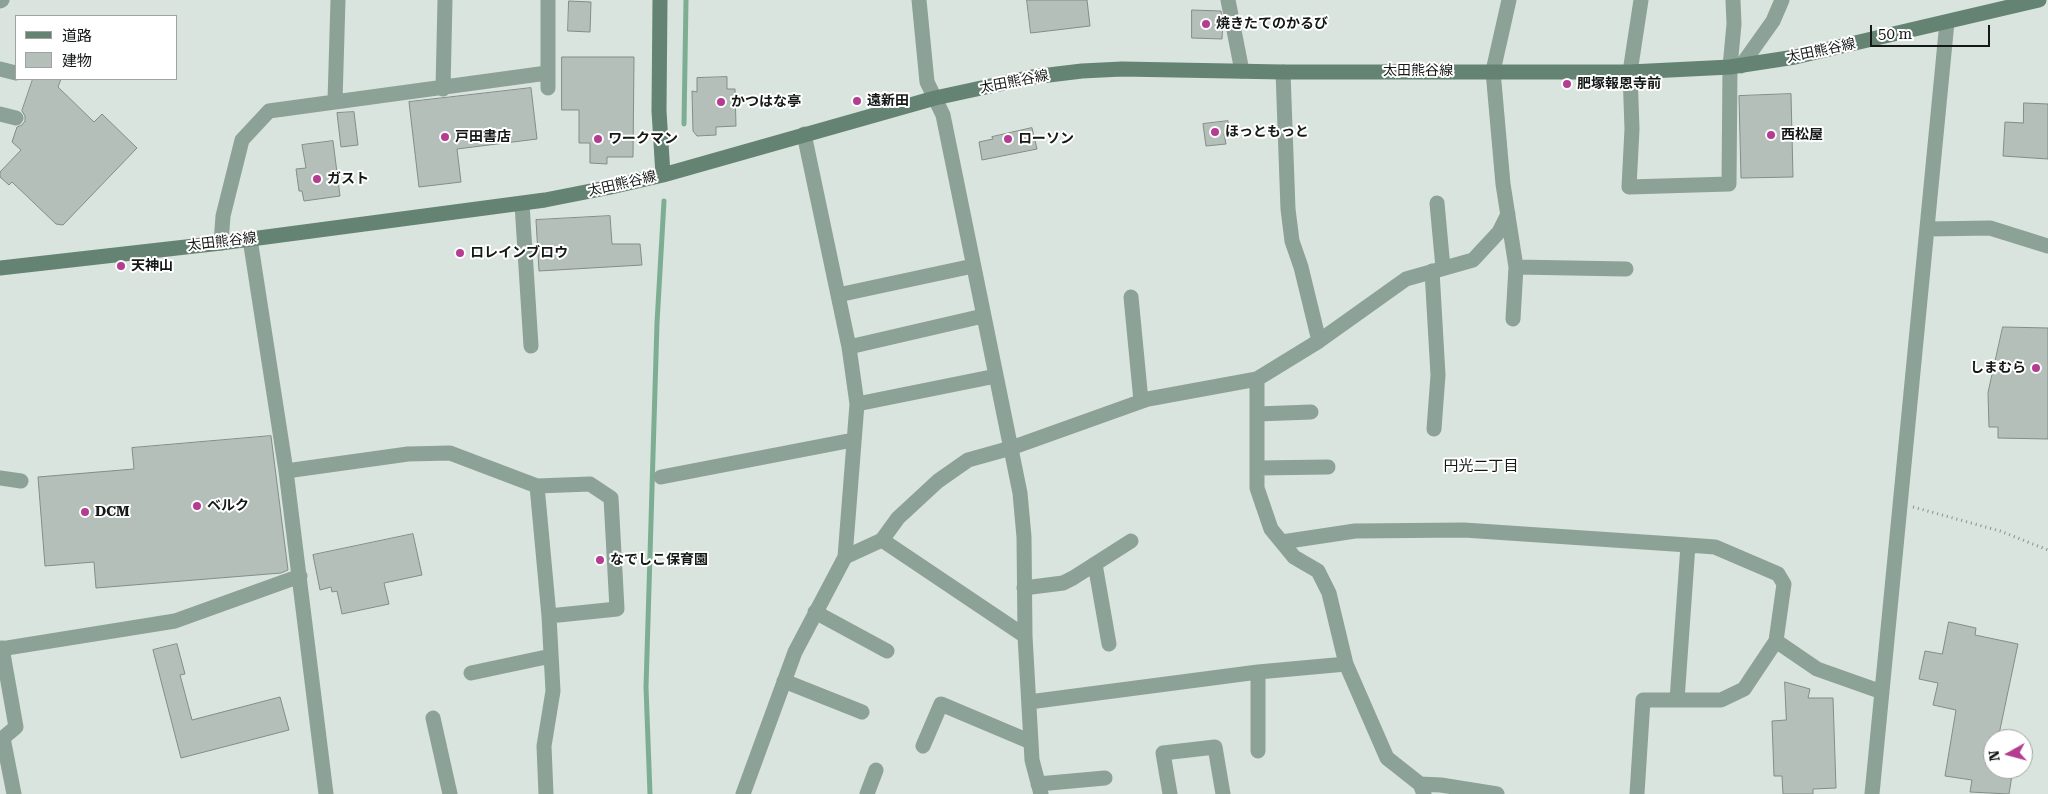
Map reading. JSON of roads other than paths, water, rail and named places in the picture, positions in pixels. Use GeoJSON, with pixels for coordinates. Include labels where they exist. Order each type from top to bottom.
{"type":"FeatureCollection","features":[{"type":"Feature","properties":{"kind":"main road"},"geometry":{"type":"LineString","coordinates":[[660,0],[659,111],[663,175]]}},
{"type":"Feature","properties":{"kind":"main road","name":"太田熊谷線"},"geometry":{"type":"LineString","coordinates":[[0,268],[221,243],[522,204],[611,188],[935,98],[1032,77],[1082,70],[1630,72],[1736,67],[1794,57],[1946,22],[1999,5],[2037,0]]}},
{"type":"Feature","properties":{"kind":"street"},"geometry":{"type":"LineString","coordinates":[[335,101],[338,0]]}},
{"type":"Feature","properties":{"kind":"street"},"geometry":{"type":"LineString","coordinates":[[444,0],[444,89]]}},
{"type":"Feature","properties":{"kind":"street"},"geometry":{"type":"LineString","coordinates":[[221,243],[223,216],[242,140],[269,111],[335,101],[444,89],[547,81],[548,0]]}},
{"type":"Feature","properties":{"kind":"street"},"geometry":{"type":"LineString","coordinates":[[920,0],[928,82],[943,115],[1020,493],[1024,537],[1024,636],[1032,760],[1040,789],[1105,778]]}},
{"type":"Feature","properties":{"kind":"street"},"geometry":{"type":"LineString","coordinates":[[1228,0],[1242,71]]}},
{"type":"Feature","properties":{"kind":"street"},"geometry":{"type":"LineString","coordinates":[[1509,0],[1493,71],[1503,184],[1516,267],[1513,319]]}},
{"type":"Feature","properties":{"kind":"street"},"geometry":{"type":"LineString","coordinates":[[1641,0],[1630,72],[1632,129],[1629,188],[1730,184],[1736,67],[1733,0]]}},
{"type":"Feature","properties":{"kind":"street"},"geometry":{"type":"LineString","coordinates":[[1736,67],[1773,21],[1782,0]]}},
{"type":"Feature","properties":{"kind":"street"},"geometry":{"type":"LineString","coordinates":[[1872,794],[1946,22]]}},
{"type":"Feature","properties":{"kind":"street"},"geometry":{"type":"LineString","coordinates":[[0,69],[15,73]]}},
{"type":"Feature","properties":{"kind":"street"},"geometry":{"type":"LineString","coordinates":[[1283,72],[1288,209],[1292,241],[1301,267],[1318,341]]}},
{"type":"Feature","properties":{"kind":"street"},"geometry":{"type":"LineString","coordinates":[[0,114],[16,118]]}},
{"type":"Feature","properties":{"kind":"street"},"geometry":{"type":"LineString","coordinates":[[744,794],[795,652],[845,557],[853,440],[858,404],[849,347],[804,134]]}},
{"type":"Feature","properties":{"kind":"street"},"geometry":{"type":"LineString","coordinates":[[1434,429],[1438,375],[1437,203]]}},
{"type":"Feature","properties":{"kind":"street"},"geometry":{"type":"LineString","coordinates":[[522,204],[530,346]]}},
{"type":"Feature","properties":{"kind":"street"},"geometry":{"type":"LineString","coordinates":[[845,557],[882,540],[898,518],[938,481],[968,460],[1011,448],[1141,402],[1257,379],[1318,341],[1406,279],[1473,260],[1499,232],[1508,214]]}},
{"type":"Feature","properties":{"kind":"street"},"geometry":{"type":"LineString","coordinates":[[1927,229],[1990,228],[2048,246]]}},
{"type":"Feature","properties":{"kind":"street"},"geometry":{"type":"LineString","coordinates":[[250,239],[286,472],[326,794]]}},
{"type":"Feature","properties":{"kind":"street"},"geometry":{"type":"LineString","coordinates":[[838,294],[973,266]]}},
{"type":"Feature","properties":{"kind":"street"},"geometry":{"type":"LineString","coordinates":[[1516,267],[1626,269]]}},
{"type":"Feature","properties":{"kind":"street"},"geometry":{"type":"LineString","coordinates":[[1131,297],[1141,402]]}},
{"type":"Feature","properties":{"kind":"street"},"geometry":{"type":"LineString","coordinates":[[849,347],[983,316]]}},
{"type":"Feature","properties":{"kind":"street"},"geometry":{"type":"LineString","coordinates":[[858,404],[996,376]]}},
{"type":"Feature","properties":{"kind":"street"},"geometry":{"type":"LineString","coordinates":[[1257,379],[1257,488],[1271,529],[1294,557],[1318,571],[1329,593],[1346,664],[1387,758],[1422,789],[1441,785],[1497,794]]}},
{"type":"Feature","properties":{"kind":"street"},"geometry":{"type":"LineString","coordinates":[[1257,414],[1311,412]]}},
{"type":"Feature","properties":{"kind":"street"},"geometry":{"type":"LineString","coordinates":[[661,477],[853,440]]}},
{"type":"Feature","properties":{"kind":"street"},"geometry":{"type":"LineString","coordinates":[[286,472],[408,454],[450,453],[536,486],[590,484],[611,498],[617,609],[549,616]]}},
{"type":"Feature","properties":{"kind":"street"},"geometry":{"type":"LineString","coordinates":[[1257,468],[1328,468]]}},
{"type":"Feature","properties":{"kind":"street"},"geometry":{"type":"LineString","coordinates":[[0,478],[21,481]]}},
{"type":"Feature","properties":{"kind":"street"},"geometry":{"type":"LineString","coordinates":[[536,486],[549,616],[553,691],[544,746],[546,794]]}},
{"type":"Feature","properties":{"kind":"street"},"geometry":{"type":"LineString","coordinates":[[1282,542],[1355,531],[1464,530],[1715,547],[1778,574],[1784,584],[1776,641],[1744,689],[1721,700],[1643,700],[1637,794]]}},
{"type":"Feature","properties":{"kind":"street"},"geometry":{"type":"LineString","coordinates":[[882,540],[1024,636]]}},
{"type":"Feature","properties":{"kind":"street"},"geometry":{"type":"LineString","coordinates":[[1024,588],[1062,583],[1131,541]]}},
{"type":"Feature","properties":{"kind":"street"},"geometry":{"type":"LineString","coordinates":[[1677,700],[1688,545]]}},
{"type":"Feature","properties":{"kind":"street"},"geometry":{"type":"LineString","coordinates":[[1095,564],[1109,644]]}},
{"type":"Feature","properties":{"kind":"street"},"geometry":{"type":"LineString","coordinates":[[14,794],[3,738],[16,727],[1,648],[175,621],[300,576]]}},
{"type":"Feature","properties":{"kind":"street"},"geometry":{"type":"LineString","coordinates":[[816,612],[888,651]]}},
{"type":"Feature","properties":{"kind":"street"},"geometry":{"type":"LineString","coordinates":[[1776,641],[1817,669],[1882,692]]}},
{"type":"Feature","properties":{"kind":"street"},"geometry":{"type":"LineString","coordinates":[[471,673],[551,656]]}},
{"type":"Feature","properties":{"kind":"street"},"geometry":{"type":"LineString","coordinates":[[1029,702],[1258,672],[1346,664]]}},
{"type":"Feature","properties":{"kind":"street"},"geometry":{"type":"LineString","coordinates":[[1258,672],[1258,751]]}},
{"type":"Feature","properties":{"kind":"street"},"geometry":{"type":"LineString","coordinates":[[784,681],[862,712]]}},
{"type":"Feature","properties":{"kind":"street"},"geometry":{"type":"LineString","coordinates":[[922,746],[941,704],[1031,742]]}},
{"type":"Feature","properties":{"kind":"street"},"geometry":{"type":"LineString","coordinates":[[433,718],[450,794]]}},
{"type":"Feature","properties":{"kind":"street"},"geometry":{"type":"LineString","coordinates":[[1170,794],[1163,753],[1215,747],[1223,794]]}},
{"type":"Feature","properties":{"kind":"street"},"geometry":{"type":"LineString","coordinates":[[867,794],[876,770]]}},
{"type":"Feature","properties":{"kind":"waterway"},"geometry":{"type":"LineString","coordinates":[[684,124],[686,0]]}},
{"type":"Feature","properties":{"kind":"waterway"},"geometry":{"type":"LineString","coordinates":[[650,794],[646,687],[657,323],[664,201]]}},
{"type":"Feature","properties":{"kind":"place","name":"焼きたてのかるび"},"geometry":{"type":"Point","coordinates":[1206,24]}},
{"type":"Feature","properties":{"kind":"place","name":"肥塚報恩寺前"},"geometry":{"type":"Point","coordinates":[1567,84]}},
{"type":"Feature","properties":{"kind":"place","name":"遠新田"},"geometry":{"type":"Point","coordinates":[857,101]}},
{"type":"Feature","properties":{"kind":"place","name":"かつはな亭"},"geometry":{"type":"Point","coordinates":[721,102]}},
{"type":"Feature","properties":{"kind":"place","name":"ほっともっと"},"geometry":{"type":"Point","coordinates":[1215,132]}},
{"type":"Feature","properties":{"kind":"place","name":"西松屋"},"geometry":{"type":"Point","coordinates":[1771,135]}},
{"type":"Feature","properties":{"kind":"place","name":"戸田書店"},"geometry":{"type":"Point","coordinates":[445,137]}},
{"type":"Feature","properties":{"kind":"place","name":"ワークマン"},"geometry":{"type":"Point","coordinates":[598,139]}},
{"type":"Feature","properties":{"kind":"place","name":"ローソン"},"geometry":{"type":"Point","coordinates":[1008,139]}},
{"type":"Feature","properties":{"kind":"place","name":"ガスト"},"geometry":{"type":"Point","coordinates":[317,179]}},
{"type":"Feature","properties":{"kind":"place","name":"ロレインブロウ"},"geometry":{"type":"Point","coordinates":[460,253]}},
{"type":"Feature","properties":{"kind":"place","name":"天神山"},"geometry":{"type":"Point","coordinates":[121,266]}},
{"type":"Feature","properties":{"kind":"place","name":"しまむら"},"geometry":{"type":"Point","coordinates":[2036,368]}},
{"type":"Feature","properties":{"kind":"place","name":"ベルク"},"geometry":{"type":"Point","coordinates":[197,506]}},
{"type":"Feature","properties":{"kind":"place","name":"DCM"},"geometry":{"type":"Point","coordinates":[85,512]}},
{"type":"Feature","properties":{"kind":"place","name":"なでしこ保育園"},"geometry":{"type":"Point","coordinates":[600,560]}},
{"type":"Feature","properties":{"kind":"district","name":"円光二丁目"},"geometry":{"type":"Point","coordinates":[1481,467]}}]}
